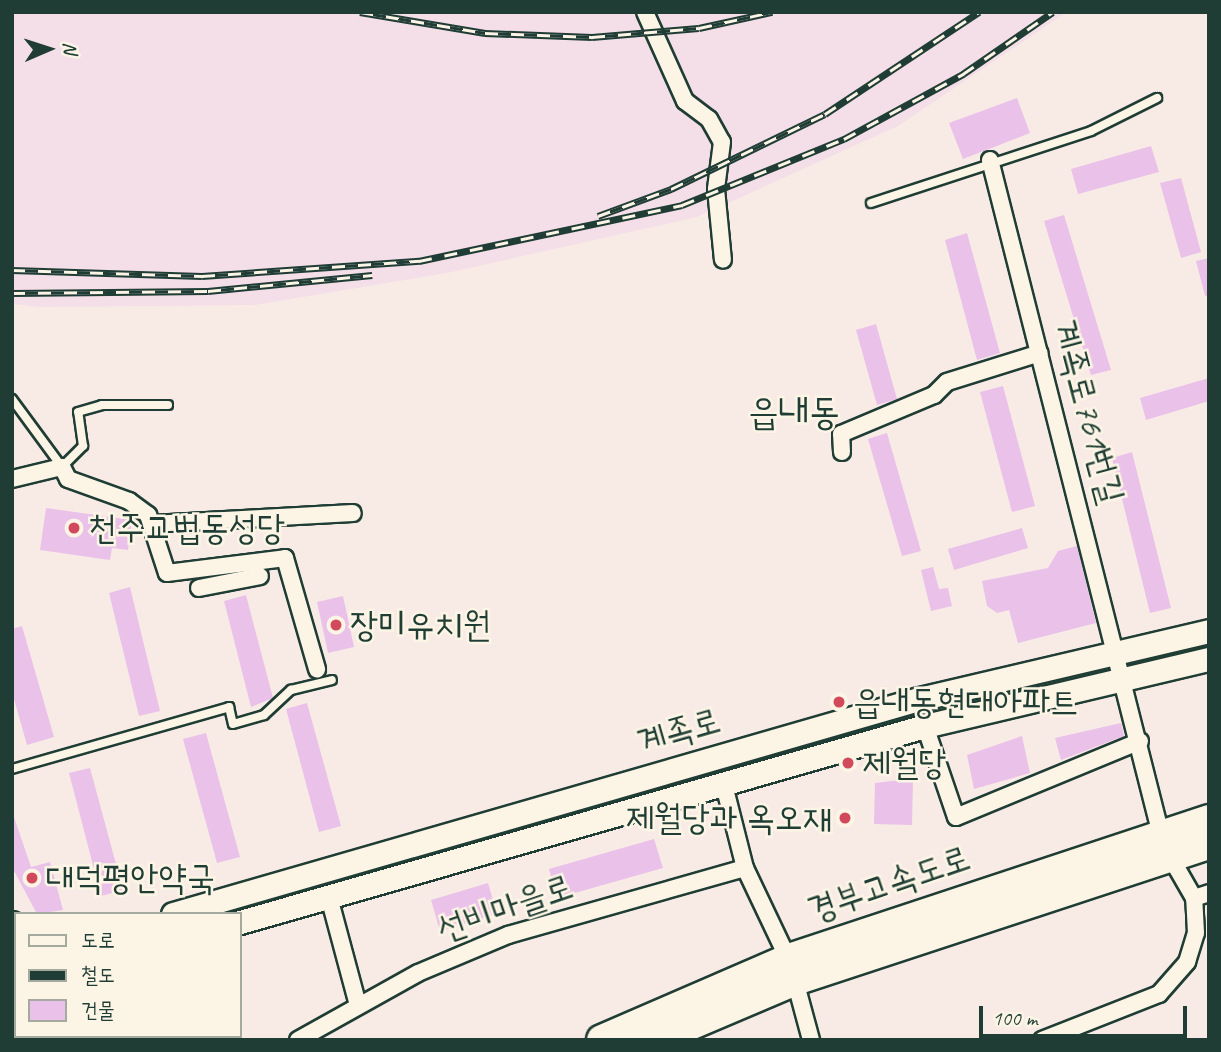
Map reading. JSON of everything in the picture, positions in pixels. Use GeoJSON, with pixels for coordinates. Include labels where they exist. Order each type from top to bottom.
{"type":"FeatureCollection","features":[{"type":"Feature","properties":{"kind":"highway","name":"경부고속도로"},"geometry":{"type":"LineString","coordinates":[[602,1040],[789,959],[1209,820]]}},
{"type":"Feature","properties":{"kind":"highway","name":"경부고속도로"},"geometry":{"type":"LineString","coordinates":[[654,1040],[798,979],[1209,844]]}},
{"type":"Feature","properties":{"kind":"main road","name":"계족로"},"geometry":{"type":"LineString","coordinates":[[180,912],[919,699],[1209,631]]}},
{"type":"Feature","properties":{"kind":"main road","name":"계족로"},"geometry":{"type":"LineString","coordinates":[[242,921],[925,726],[1209,659]]}},
{"type":"Feature","properties":{"kind":"street"},"geometry":{"type":"LineString","coordinates":[[645,12],[685,101],[709,119],[722,142],[716,190],[723,260]]}},
{"type":"Feature","properties":{"kind":"street","name":"계족로761번길"},"geometry":{"type":"LineString","coordinates":[[990,160],[1125,679],[1158,823]]}},
{"type":"Feature","properties":{"kind":"street"},"geometry":{"type":"LineString","coordinates":[[842,452],[841,434],[934,396],[947,382],[1040,353]]}},
{"type":"Feature","properties":{"kind":"street"},"geometry":{"type":"LineString","coordinates":[[12,479],[62,467],[68,479],[129,501],[151,524],[167,573],[285,558],[317,669]]}},
{"type":"Feature","properties":{"kind":"street"},"geometry":{"type":"LineString","coordinates":[[151,524],[353,513]]}},
{"type":"Feature","properties":{"kind":"street"},"geometry":{"type":"LineString","coordinates":[[200,588],[260,576]]}},
{"type":"Feature","properties":{"kind":"street"},"geometry":{"type":"LineString","coordinates":[[925,726],[956,817],[1140,741]]}},
{"type":"Feature","properties":{"kind":"street"},"geometry":{"type":"LineString","coordinates":[[724,785],[746,868],[784,950]]}},
{"type":"Feature","properties":{"kind":"street"},"geometry":{"type":"LineString","coordinates":[[1044,1039],[1159,994],[1187,962],[1196,933],[1202,896],[1171,858]]}},
{"type":"Feature","properties":{"kind":"street","name":"선비마을로"},"geometry":{"type":"LineString","coordinates":[[298,1040],[358,1005],[509,935],[746,868]]}},
{"type":"Feature","properties":{"kind":"street"},"geometry":{"type":"LineString","coordinates":[[329,897],[358,1005]]}},
{"type":"Feature","properties":{"kind":"street"},"geometry":{"type":"LineString","coordinates":[[797,988],[811,1040]]}},
{"type":"Feature","properties":{"kind":"lane"},"geometry":{"type":"LineString","coordinates":[[871,203],[990,160],[1091,131],[1157,98]]}},
{"type":"Feature","properties":{"kind":"lane"},"geometry":{"type":"LineString","coordinates":[[12,399],[62,467],[83,446],[78,412],[103,405],[168,404]]}},
{"type":"Feature","properties":{"kind":"lane"},"geometry":{"type":"LineString","coordinates":[[12,769],[229,707],[233,724],[264,715],[292,690],[331,680]]}},
{"type":"Feature","properties":{"kind":"shaded area"},"geometry":{"type":"Polygon","coordinates":[[[12,12],[1067,12],[898,126],[697,217],[447,273],[255,305],[42,307],[12,304],[12,12]]]}},
{"type":"Feature","properties":{"kind":"building"},"geometry":{"type":"Polygon","coordinates":[[[1017,98],[1030,133],[963,159],[949,123],[1017,98]]]}},
{"type":"Feature","properties":{"kind":"building"},"geometry":{"type":"Polygon","coordinates":[[[1151,146],[1159,172],[1078,194],[1071,169],[1151,146]]]}},
{"type":"Feature","properties":{"kind":"building"},"geometry":{"type":"Polygon","coordinates":[[[1181,178],[1201,252],[1181,258],[1160,183],[1181,178]]]}},
{"type":"Feature","properties":{"kind":"building"},"geometry":{"type":"Polygon","coordinates":[[[1064,215],[1111,370],[1091,375],[1044,221],[1064,215]]]}},
{"type":"Feature","properties":{"kind":"building"},"geometry":{"type":"Polygon","coordinates":[[[967,233],[1000,353],[977,360],[945,240],[967,233]]]}},
{"type":"Feature","properties":{"kind":"building"},"geometry":{"type":"Polygon","coordinates":[[[1209,258],[1209,295],[1205,296],[1196,261],[1209,258]]]}},
{"type":"Feature","properties":{"kind":"building"},"geometry":{"type":"Polygon","coordinates":[[[876,324],[897,399],[877,405],[856,330],[876,324]]]}},
{"type":"Feature","properties":{"kind":"building"},"geometry":{"type":"Polygon","coordinates":[[[1209,378],[1209,401],[1146,420],[1140,398],[1209,378]]]}},
{"type":"Feature","properties":{"kind":"building"},"geometry":{"type":"Polygon","coordinates":[[[1003,386],[1035,506],[1012,512],[980,392],[1003,386]]]}},
{"type":"Feature","properties":{"kind":"building"},"geometry":{"type":"Polygon","coordinates":[[[887,433],[921,551],[902,556],[868,439],[887,433]]]}},
{"type":"Feature","properties":{"kind":"building"},"geometry":{"type":"Polygon","coordinates":[[[1132,452],[1171,608],[1150,613],[1112,458],[1132,452]]]}},
{"type":"Feature","properties":{"kind":"building"},"geometry":{"type":"Polygon","coordinates":[[[46,508],[132,520],[128,550],[112,548],[110,560],[40,550],[46,508]]]}},
{"type":"Feature","properties":{"kind":"building"},"geometry":{"type":"Polygon","coordinates":[[[1022,528],[1028,548],[954,570],[948,549],[1022,528]]]}},
{"type":"Feature","properties":{"kind":"building"},"geometry":{"type":"Polygon","coordinates":[[[1077,546],[1096,623],[1018,643],[1009,610],[997,613],[987,606],[982,581],[1048,568],[1058,551],[1077,546]]]}},
{"type":"Feature","properties":{"kind":"building"},"geometry":{"type":"Polygon","coordinates":[[[933,567],[939,589],[948,588],[952,606],[931,611],[921,570],[933,567]]]}},
{"type":"Feature","properties":{"kind":"building"},"geometry":{"type":"Polygon","coordinates":[[[130,587],[160,711],[139,716],[109,593],[130,587]]]}},
{"type":"Feature","properties":{"kind":"building"},"geometry":{"type":"Polygon","coordinates":[[[246,595],[273,698],[251,707],[224,601],[246,595]]]}},
{"type":"Feature","properties":{"kind":"building","name":"장미유치원"},"geometry":{"type":"Polygon","coordinates":[[[343,596],[354,647],[328,653],[317,602],[343,596]]]}},
{"type":"Feature","properties":{"kind":"building"},"geometry":{"type":"Polygon","coordinates":[[[22,626],[54,737],[27,745],[12,692],[12,629],[22,626]]]}},
{"type":"Feature","properties":{"kind":"building"},"geometry":{"type":"Polygon","coordinates":[[[307,703],[341,826],[319,832],[286,709],[307,703]]]}},
{"type":"Feature","properties":{"kind":"building"},"geometry":{"type":"Polygon","coordinates":[[[1121,723],[1124,736],[1061,760],[1055,738],[1121,723]]]}},
{"type":"Feature","properties":{"kind":"building"},"geometry":{"type":"Polygon","coordinates":[[[206,733],[240,857],[217,863],[183,739],[206,733]]]}},
{"type":"Feature","properties":{"kind":"building"},"geometry":{"type":"Polygon","coordinates":[[[1022,736],[1030,773],[974,789],[967,755],[1022,736]]]}},
{"type":"Feature","properties":{"kind":"building"},"geometry":{"type":"Polygon","coordinates":[[[90,768],[123,890],[101,896],[69,773],[90,768]]]}},
{"type":"Feature","properties":{"kind":"building"},"geometry":{"type":"Polygon","coordinates":[[[913,780],[912,825],[874,824],[875,783],[913,780]]]}},
{"type":"Feature","properties":{"kind":"building"},"geometry":{"type":"Polygon","coordinates":[[[12,811],[31,867],[50,862],[63,910],[36,912],[12,867],[12,811]]]}},
{"type":"Feature","properties":{"kind":"building"},"geometry":{"type":"Polygon","coordinates":[[[654,839],[663,868],[557,898],[549,869],[654,839]]]}},
{"type":"Feature","properties":{"kind":"building"},"geometry":{"type":"Polygon","coordinates":[[[488,883],[497,914],[440,931],[431,900],[488,883]]]}},
{"type":"Feature","properties":{"kind":"railway"},"geometry":{"type":"LineString","coordinates":[[360,12],[485,33],[592,37],[699,28],[772,12]]}},
{"type":"Feature","properties":{"kind":"railway"},"geometry":{"type":"LineString","coordinates":[[598,216],[671,189],[825,114],[979,12]]}},
{"type":"Feature","properties":{"kind":"railway"},"geometry":{"type":"LineString","coordinates":[[12,270],[202,276],[419,261],[682,205],[844,139],[963,74],[1053,12]]}},
{"type":"Feature","properties":{"kind":"railway"},"geometry":{"type":"LineString","coordinates":[[12,293],[208,291],[372,275]]}},
{"type":"Feature","properties":{"kind":"place","name":"천주교법동성당"},"geometry":{"type":"Point","coordinates":[74,528]}},
{"type":"Feature","properties":{"kind":"place","name":"장미유치원"},"geometry":{"type":"Point","coordinates":[336,625]}},
{"type":"Feature","properties":{"kind":"place","name":"읍내동현대아파트"},"geometry":{"type":"Point","coordinates":[839,702]}},
{"type":"Feature","properties":{"kind":"place","name":"제월당"},"geometry":{"type":"Point","coordinates":[848,763]}},
{"type":"Feature","properties":{"kind":"place","name":"제월당과 옥오재"},"geometry":{"type":"Point","coordinates":[845,818]}},
{"type":"Feature","properties":{"kind":"place","name":"대덕평안약국"},"geometry":{"type":"Point","coordinates":[32,878]}},
{"type":"Feature","properties":{"kind":"district","name":"읍내동"},"geometry":{"type":"Point","coordinates":[794,412]}}]}
